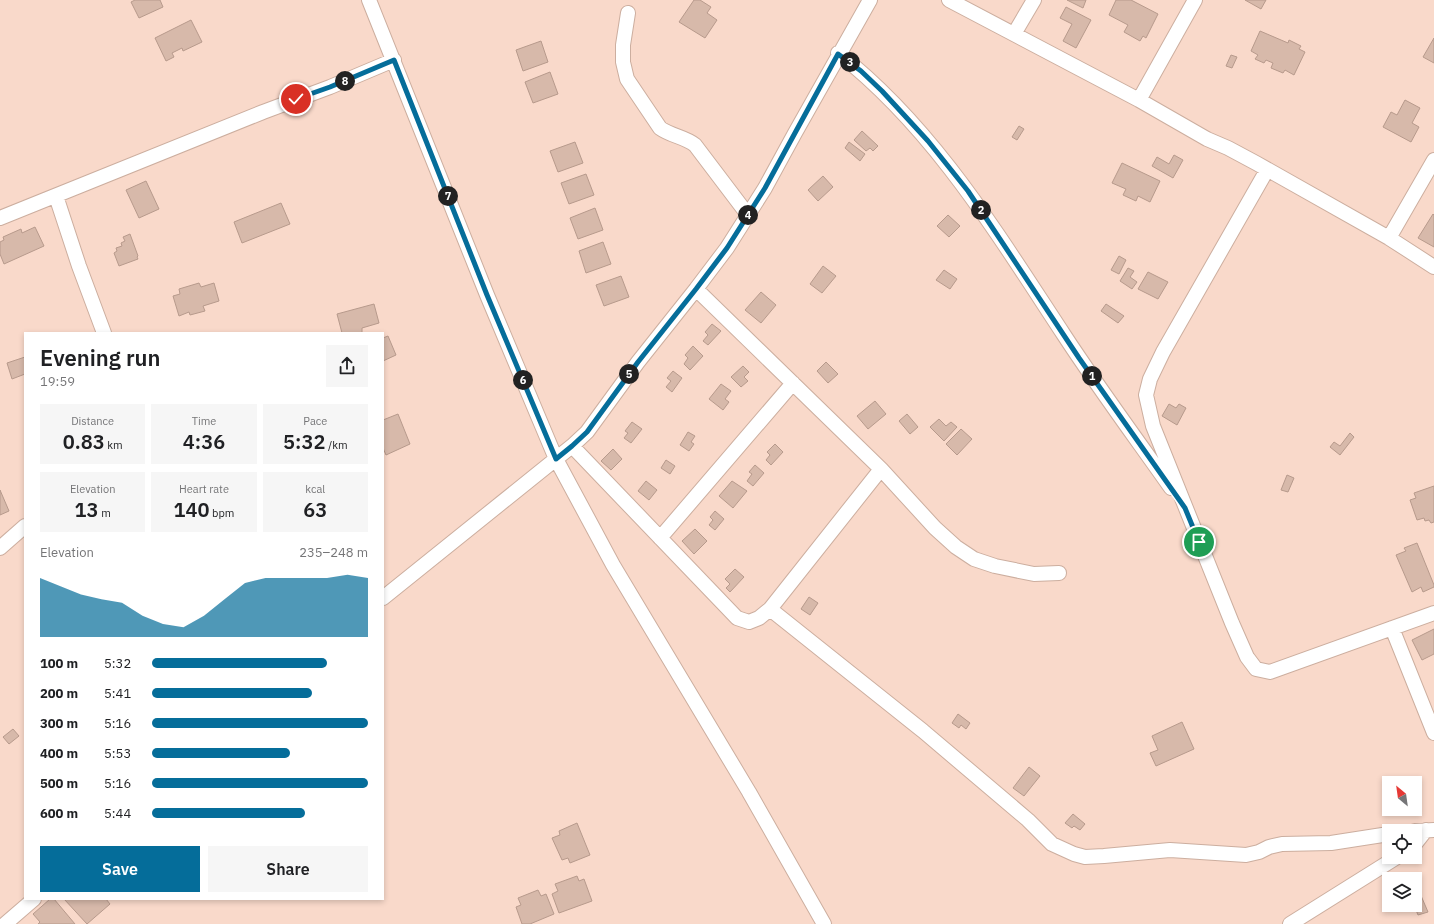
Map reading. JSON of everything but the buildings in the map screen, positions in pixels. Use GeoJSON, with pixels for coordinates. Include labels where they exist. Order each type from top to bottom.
{"type":"FeatureCollection","features":[{"type":"Feature","properties":{"kind":"street"},"geometry":{"type":"LineString","coordinates":[[369,0],[487,295],[556,459],[613,565],[749,792],[824,924]]}},
{"type":"Feature","properties":{"kind":"street"},"geometry":{"type":"LineString","coordinates":[[384,597],[572,446],[587,432],[638,362],[727,248],[765,188],[838,54],[870,0]]}},
{"type":"Feature","properties":{"kind":"street"},"geometry":{"type":"LineString","coordinates":[[949,0],[1139,100],[1207,139],[1228,148],[1389,238],[1434,266]]}},
{"type":"Feature","properties":{"kind":"street"},"geometry":{"type":"LineString","coordinates":[[1014,34],[1034,0]]}},
{"type":"Feature","properties":{"kind":"street"},"geometry":{"type":"LineString","coordinates":[[1139,100],[1195,0]]}},
{"type":"Feature","properties":{"kind":"street"},"geometry":{"type":"LineString","coordinates":[[628,13],[623,44],[623,62],[627,79],[660,128],[667,133],[690,140],[696,145],[748,214]]}},
{"type":"Feature","properties":{"kind":"street"},"geometry":{"type":"LineString","coordinates":[[838,54],[861,71],[882,91],[928,141],[968,191],[1079,358],[1185,508]]}},
{"type":"Feature","properties":{"kind":"street"},"geometry":{"type":"LineString","coordinates":[[0,218],[263,112],[330,87],[394,60]]}},
{"type":"Feature","properties":{"kind":"street"},"geometry":{"type":"LineString","coordinates":[[1389,238],[1434,160]]}},
{"type":"Feature","properties":{"kind":"street"},"geometry":{"type":"LineString","coordinates":[[1267,170],[1163,352],[1150,379],[1146,395],[1153,426],[1235,630],[1248,657],[1256,669],[1270,672],[1434,613]]}},
{"type":"Feature","properties":{"kind":"street"},"geometry":{"type":"LineString","coordinates":[[56,196],[79,266],[104,332]]}},
{"type":"Feature","properties":{"kind":"street"},"geometry":{"type":"LineString","coordinates":[[696,289],[881,469],[935,528],[956,547],[974,559],[995,566],[1034,574],[1059,573]]}},
{"type":"Feature","properties":{"kind":"street"},"geometry":{"type":"LineString","coordinates":[[660,538],[793,383]]}},
{"type":"Feature","properties":{"kind":"street"},"geometry":{"type":"LineString","coordinates":[[572,446],[737,618],[749,622],[759,618],[770,608],[881,469]]}},
{"type":"Feature","properties":{"kind":"street"},"geometry":{"type":"LineString","coordinates":[[0,548],[24,527]]}},
{"type":"Feature","properties":{"kind":"street"},"geometry":{"type":"LineString","coordinates":[[770,608],[923,731],[1028,820],[1052,844],[1074,854],[1085,857],[1170,850],[1246,855],[1259,852],[1268,847],[1282,844],[1331,844],[1382,835]]}},
{"type":"Feature","properties":{"kind":"street"},"geometry":{"type":"LineString","coordinates":[[1392,628],[1434,733]]}},
{"type":"Feature","properties":{"kind":"street"},"geometry":{"type":"LineString","coordinates":[[1290,924],[1385,864]]}},
{"type":"Feature","properties":{"kind":"street"},"geometry":{"type":"LineString","coordinates":[[5,924],[33,900]]}},
{"type":"Feature","properties":{"kind":"route"},"geometry":{"type":"LineString","coordinates":[[296,99],[330,87],[394,60],[487,295],[556,459],[587,432],[638,362],[727,248],[765,188],[838,54],[861,71],[882,91],[928,141],[968,191],[1079,358],[1185,508],[1199,542]]}}]}
